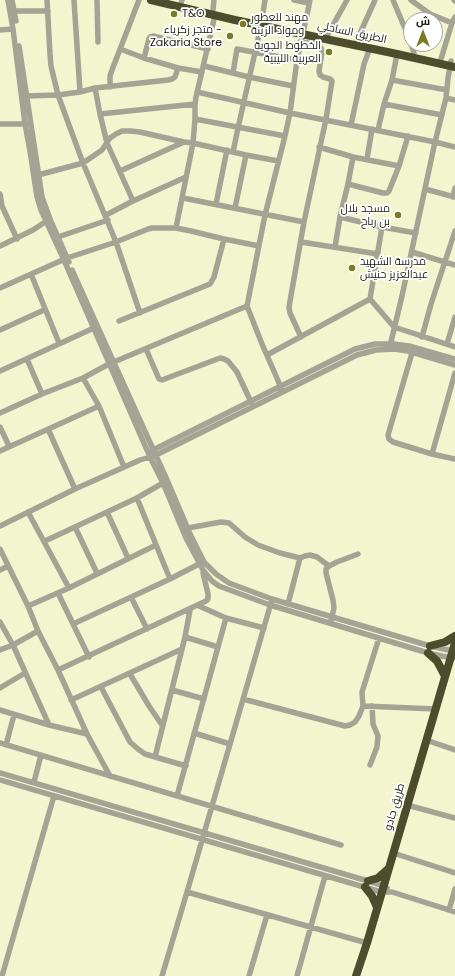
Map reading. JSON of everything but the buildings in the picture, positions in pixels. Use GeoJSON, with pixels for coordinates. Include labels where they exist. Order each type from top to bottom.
{"type":"FeatureCollection","features":[{"type":"Feature","properties":{"kind":"highway","name":"الطريق الساحلي"},"geometry":{"type":"LineString","coordinates":[[151,0],[303,31],[397,54],[453,64]]}},
{"type":"Feature","properties":{"kind":"highway","name":"الطريق الساحلي"},"geometry":{"type":"LineString","coordinates":[[171,0],[182,1],[214,13]]}},
{"type":"Feature","properties":{"kind":"highway","name":"الطريق الساحلي"},"geometry":{"type":"LineString","coordinates":[[303,31],[328,34],[403,50]]}},
{"type":"Feature","properties":{"kind":"highway","name":"الطريق الساحلي"},"geometry":{"type":"LineString","coordinates":[[414,52],[441,59],[453,64]]}},
{"type":"Feature","properties":{"kind":"highway"},"geometry":{"type":"LineString","coordinates":[[445,676],[429,649],[455,636]]}},
{"type":"Feature","properties":{"kind":"highway","name":"طريق جادو"},"geometry":{"type":"LineString","coordinates":[[356,976],[445,676],[454,653]]}},
{"type":"Feature","properties":{"kind":"highway"},"geometry":{"type":"LineString","coordinates":[[377,907],[367,884],[378,878],[389,868]]}},
{"type":"Feature","properties":{"kind":"street"},"geometry":{"type":"LineString","coordinates":[[8,0],[28,124],[37,197],[41,210],[48,220]]}},
{"type":"Feature","properties":{"kind":"street"},"geometry":{"type":"LineString","coordinates":[[12,0],[26,96],[28,124],[48,220],[152,454],[204,562],[216,574],[229,583],[271,602],[288,604],[379,638],[454,653]]}},
{"type":"Feature","properties":{"kind":"street"},"geometry":{"type":"LineString","coordinates":[[47,0],[50,54],[58,95],[83,163],[107,218],[140,312]]}},
{"type":"Feature","properties":{"kind":"street"},"geometry":{"type":"LineString","coordinates":[[74,0],[80,92]]}},
{"type":"Feature","properties":{"kind":"street"},"geometry":{"type":"LineString","coordinates":[[97,0],[98,42]]}},
{"type":"Feature","properties":{"kind":"street"},"geometry":{"type":"LineString","coordinates":[[110,87],[110,76],[112,70],[139,0]]}},
{"type":"Feature","properties":{"kind":"street"},"geometry":{"type":"LineString","coordinates":[[176,228],[192,143],[197,92],[208,49],[214,13],[214,0]]}},
{"type":"Feature","properties":{"kind":"street"},"geometry":{"type":"LineString","coordinates":[[233,152],[262,23],[265,0]]}},
{"type":"Feature","properties":{"kind":"street"},"geometry":{"type":"LineString","coordinates":[[282,389],[247,306],[265,215],[290,113],[300,42],[309,2],[294,0]]}},
{"type":"Feature","properties":{"kind":"street"},"geometry":{"type":"LineString","coordinates":[[328,34],[347,0]]}},
{"type":"Feature","properties":{"kind":"street"},"geometry":{"type":"LineString","coordinates":[[357,40],[375,0]]}},
{"type":"Feature","properties":{"kind":"street"},"geometry":{"type":"LineString","coordinates":[[393,0],[403,24]]}},
{"type":"Feature","properties":{"kind":"street"},"geometry":{"type":"LineString","coordinates":[[411,0],[430,14],[454,20],[452,32],[441,59]]}},
{"type":"Feature","properties":{"kind":"street"},"geometry":{"type":"LineString","coordinates":[[14,11],[48,11]]}},
{"type":"Feature","properties":{"kind":"street"},"geometry":{"type":"LineString","coordinates":[[0,30],[13,29]]}},
{"type":"Feature","properties":{"kind":"street"},"geometry":{"type":"LineString","coordinates":[[144,58],[149,39],[153,36],[208,49]]}},
{"type":"Feature","properties":{"kind":"street"},"geometry":{"type":"LineString","coordinates":[[300,42],[316,44],[320,48],[322,52],[319,71],[320,74],[332,81],[326,119],[304,222],[289,308],[301,336]]}},
{"type":"Feature","properties":{"kind":"street"},"geometry":{"type":"LineString","coordinates":[[352,125],[364,64],[370,48]]}},
{"type":"Feature","properties":{"kind":"street"},"geometry":{"type":"LineString","coordinates":[[120,49],[178,68],[203,69],[233,73],[293,86]]}},
{"type":"Feature","properties":{"kind":"street"},"geometry":{"type":"LineString","coordinates":[[233,73],[237,49],[297,60]]}},
{"type":"Feature","properties":{"kind":"street"},"geometry":{"type":"LineString","coordinates":[[366,159],[392,80],[397,54]]}},
{"type":"Feature","properties":{"kind":"street"},"geometry":{"type":"LineString","coordinates":[[390,347],[446,98],[448,78],[453,64]]}},
{"type":"Feature","properties":{"kind":"street"},"geometry":{"type":"LineString","coordinates":[[26,96],[58,95],[96,88],[168,80],[175,77],[178,68]]}},
{"type":"Feature","properties":{"kind":"street"},"geometry":{"type":"LineString","coordinates":[[392,80],[447,90]]}},
{"type":"Feature","properties":{"kind":"street"},"geometry":{"type":"LineString","coordinates":[[96,88],[107,143],[133,201]]}},
{"type":"Feature","properties":{"kind":"street"},"geometry":{"type":"LineString","coordinates":[[197,92],[290,113],[408,136],[455,148]]}},
{"type":"Feature","properties":{"kind":"street"},"geometry":{"type":"LineString","coordinates":[[446,98],[455,100]]}},
{"type":"Feature","properties":{"kind":"street"},"geometry":{"type":"LineString","coordinates":[[100,114],[195,104]]}},
{"type":"Feature","properties":{"kind":"street"},"geometry":{"type":"LineString","coordinates":[[384,104],[442,115]]}},
{"type":"Feature","properties":{"kind":"street"},"geometry":{"type":"LineString","coordinates":[[195,119],[285,136]]}},
{"type":"Feature","properties":{"kind":"street"},"geometry":{"type":"LineString","coordinates":[[0,124],[28,124]]}},
{"type":"Feature","properties":{"kind":"street"},"geometry":{"type":"LineString","coordinates":[[38,175],[83,163],[102,150],[110,138],[116,134],[130,131],[278,161]]}},
{"type":"Feature","properties":{"kind":"street"},"geometry":{"type":"LineString","coordinates":[[348,184],[387,193],[408,136]]}},
{"type":"Feature","properties":{"kind":"street"},"geometry":{"type":"LineString","coordinates":[[120,171],[184,142]]}},
{"type":"Feature","properties":{"kind":"street"},"geometry":{"type":"LineString","coordinates":[[319,147],[398,166]]}},
{"type":"Feature","properties":{"kind":"street"},"geometry":{"type":"LineString","coordinates":[[216,204],[227,150]]}},
{"type":"Feature","properties":{"kind":"street"},"geometry":{"type":"LineString","coordinates":[[235,208],[246,155]]}},
{"type":"Feature","properties":{"kind":"street"},"geometry":{"type":"LineString","coordinates":[[335,247],[353,156]]}},
{"type":"Feature","properties":{"kind":"street"},"geometry":{"type":"LineString","coordinates":[[56,238],[107,218],[133,201],[186,177]]}},
{"type":"Feature","properties":{"kind":"street"},"geometry":{"type":"LineString","coordinates":[[425,189],[454,197],[455,188]]}},
{"type":"Feature","properties":{"kind":"street"},"geometry":{"type":"LineString","coordinates":[[0,194],[1,207],[16,238]]}},
{"type":"Feature","properties":{"kind":"street"},"geometry":{"type":"LineString","coordinates":[[182,198],[304,222]]}},
{"type":"Feature","properties":{"kind":"street"},"geometry":{"type":"LineString","coordinates":[[340,217],[416,233]]}},
{"type":"Feature","properties":{"kind":"street"},"geometry":{"type":"LineString","coordinates":[[0,246],[33,230],[48,220]]}},
{"type":"Feature","properties":{"kind":"street"},"geometry":{"type":"LineString","coordinates":[[0,288],[65,259],[116,242],[148,229],[158,227],[176,228],[259,246]]}},
{"type":"Feature","properties":{"kind":"street"},"geometry":{"type":"LineString","coordinates":[[370,299],[382,227]]}},
{"type":"Feature","properties":{"kind":"street"},"geometry":{"type":"LineString","coordinates":[[422,337],[431,304],[455,231]]}},
{"type":"Feature","properties":{"kind":"street"},"geometry":{"type":"LineString","coordinates":[[119,321],[210,284],[214,277],[224,239]]}},
{"type":"Feature","properties":{"kind":"street"},"geometry":{"type":"LineString","coordinates":[[301,242],[378,254]]}},
{"type":"Feature","properties":{"kind":"street"},"geometry":{"type":"LineString","coordinates":[[412,252],[455,265]]}},
{"type":"Feature","properties":{"kind":"street"},"geometry":{"type":"LineString","coordinates":[[30,274],[59,343]]}},
{"type":"Feature","properties":{"kind":"street"},"geometry":{"type":"LineString","coordinates":[[267,355],[370,299]]}},
{"type":"Feature","properties":{"kind":"street"},"geometry":{"type":"LineString","coordinates":[[370,299],[394,327],[455,347]]}},
{"type":"Feature","properties":{"kind":"street"},"geometry":{"type":"LineString","coordinates":[[0,413],[247,306]]}},
{"type":"Feature","properties":{"kind":"street"},"geometry":{"type":"LineString","coordinates":[[0,330],[44,310]]}},
{"type":"Feature","properties":{"kind":"street"},"geometry":{"type":"LineString","coordinates":[[447,344],[455,317]]}},
{"type":"Feature","properties":{"kind":"street"},"geometry":{"type":"LineString","coordinates":[[0,371],[95,327]]}},
{"type":"Feature","properties":{"kind":"street"},"geometry":{"type":"LineString","coordinates":[[152,454],[251,402],[357,355],[390,347],[409,346],[455,359]]}},
{"type":"Feature","properties":{"kind":"street"},"geometry":{"type":"LineString","coordinates":[[390,347],[455,365]]}},
{"type":"Feature","properties":{"kind":"street"},"geometry":{"type":"LineString","coordinates":[[146,349],[159,379],[162,380],[220,358],[228,361],[237,372],[251,402]]}},
{"type":"Feature","properties":{"kind":"street"},"geometry":{"type":"LineString","coordinates":[[412,353],[388,435],[389,440],[432,454],[455,459]]}},
{"type":"Feature","properties":{"kind":"street"},"geometry":{"type":"LineString","coordinates":[[27,359],[42,394]]}},
{"type":"Feature","properties":{"kind":"street"},"geometry":{"type":"LineString","coordinates":[[432,454],[455,373]]}},
{"type":"Feature","properties":{"kind":"street"},"geometry":{"type":"LineString","coordinates":[[83,378],[99,406],[124,468]]}},
{"type":"Feature","properties":{"kind":"street"},"geometry":{"type":"LineString","coordinates":[[0,526],[75,489],[124,468],[282,389]]}},
{"type":"Feature","properties":{"kind":"street"},"geometry":{"type":"LineString","coordinates":[[0,451],[99,406]]}},
{"type":"Feature","properties":{"kind":"street"},"geometry":{"type":"LineString","coordinates":[[0,427],[9,446]]}},
{"type":"Feature","properties":{"kind":"street"},"geometry":{"type":"LineString","coordinates":[[48,429],[75,489]]}},
{"type":"Feature","properties":{"kind":"street"},"geometry":{"type":"LineString","coordinates":[[152,454],[163,483],[199,564],[212,581],[219,586],[429,649]]}},
{"type":"Feature","properties":{"kind":"street"},"geometry":{"type":"LineString","coordinates":[[45,541],[137,498],[163,483]]}},
{"type":"Feature","properties":{"kind":"street"},"geometry":{"type":"LineString","coordinates":[[137,498],[170,579]]}},
{"type":"Feature","properties":{"kind":"street"},"geometry":{"type":"LineString","coordinates":[[28,512],[69,588]]}},
{"type":"Feature","properties":{"kind":"street"},"geometry":{"type":"LineString","coordinates":[[107,512],[128,558]]}},
{"type":"Feature","properties":{"kind":"street"},"geometry":{"type":"LineString","coordinates":[[188,528],[229,522],[245,537],[258,545],[300,558],[310,555],[317,557],[329,566]]}},
{"type":"Feature","properties":{"kind":"street"},"geometry":{"type":"LineString","coordinates":[[75,527],[97,573]]}},
{"type":"Feature","properties":{"kind":"street"},"geometry":{"type":"LineString","coordinates":[[28,606],[69,588],[156,545]]}},
{"type":"Feature","properties":{"kind":"street"},"geometry":{"type":"LineString","coordinates":[[0,549],[58,670],[86,734],[110,776]]}},
{"type":"Feature","properties":{"kind":"street"},"geometry":{"type":"LineString","coordinates":[[331,620],[334,608],[326,569],[337,562],[358,554]]}},
{"type":"Feature","properties":{"kind":"street"},"geometry":{"type":"LineString","coordinates":[[288,604],[300,558]]}},
{"type":"Feature","properties":{"kind":"street"},"geometry":{"type":"LineString","coordinates":[[73,624],[199,564]]}},
{"type":"Feature","properties":{"kind":"street"},"geometry":{"type":"LineString","coordinates":[[0,570],[8,566]]}},
{"type":"Feature","properties":{"kind":"street"},"geometry":{"type":"LineString","coordinates":[[58,670],[199,606],[208,599],[203,570]]}},
{"type":"Feature","properties":{"kind":"street"},"geometry":{"type":"LineString","coordinates":[[58,593],[89,657]]}},
{"type":"Feature","properties":{"kind":"street"},"geometry":{"type":"LineString","coordinates":[[131,597],[147,629]]}},
{"type":"Feature","properties":{"kind":"street"},"geometry":{"type":"LineString","coordinates":[[162,976],[271,602]]}},
{"type":"Feature","properties":{"kind":"street"},"geometry":{"type":"LineString","coordinates":[[199,606],[226,618],[264,628]]}},
{"type":"Feature","properties":{"kind":"street"},"geometry":{"type":"LineString","coordinates":[[154,757],[186,637],[190,610]]}},
{"type":"Feature","properties":{"kind":"street"},"geometry":{"type":"LineString","coordinates":[[177,796],[226,618]]}},
{"type":"Feature","properties":{"kind":"street"},"geometry":{"type":"LineString","coordinates":[[0,622],[13,645],[49,725]]}},
{"type":"Feature","properties":{"kind":"street"},"geometry":{"type":"LineString","coordinates":[[0,650],[13,645],[38,631]]}},
{"type":"Feature","properties":{"kind":"street"},"geometry":{"type":"LineString","coordinates":[[186,637],[218,647]]}},
{"type":"Feature","properties":{"kind":"street"},"geometry":{"type":"LineString","coordinates":[[243,699],[345,726],[350,725],[355,722],[363,706],[362,692],[379,638]]}},
{"type":"Feature","properties":{"kind":"street"},"geometry":{"type":"LineString","coordinates":[[71,700],[182,650]]}},
{"type":"Feature","properties":{"kind":"street"},"geometry":{"type":"LineString","coordinates":[[0,688],[26,673]]}},
{"type":"Feature","properties":{"kind":"street"},"geometry":{"type":"LineString","coordinates":[[130,674],[162,725]]}},
{"type":"Feature","properties":{"kind":"street"},"geometry":{"type":"LineString","coordinates":[[101,686],[130,742],[145,754],[186,766]]}},
{"type":"Feature","properties":{"kind":"street"},"geometry":{"type":"LineString","coordinates":[[172,690],[204,700]]}},
{"type":"Feature","properties":{"kind":"street"},"geometry":{"type":"LineString","coordinates":[[363,706],[436,709]]}},
{"type":"Feature","properties":{"kind":"street"},"geometry":{"type":"LineString","coordinates":[[370,765],[377,747],[378,736],[373,724],[372,706]]}},
{"type":"Feature","properties":{"kind":"street"},"geometry":{"type":"LineString","coordinates":[[0,710],[49,725],[86,734]]}},
{"type":"Feature","properties":{"kind":"street"},"geometry":{"type":"LineString","coordinates":[[14,715],[3,744],[342,845]]}},
{"type":"Feature","properties":{"kind":"street"},"geometry":{"type":"LineString","coordinates":[[194,733],[230,744]]}},
{"type":"Feature","properties":{"kind":"street"},"geometry":{"type":"LineString","coordinates":[[426,740],[455,750]]}},
{"type":"Feature","properties":{"kind":"street"},"geometry":{"type":"LineString","coordinates":[[34,782],[41,755]]}},
{"type":"Feature","properties":{"kind":"street"},"geometry":{"type":"LineString","coordinates":[[0,773],[204,833],[452,911],[455,889]]}},
{"type":"Feature","properties":{"kind":"street"},"geometry":{"type":"LineString","coordinates":[[0,780],[325,876],[367,884]]}},
{"type":"Feature","properties":{"kind":"street"},"geometry":{"type":"LineString","coordinates":[[2,976],[54,796]]}},
{"type":"Feature","properties":{"kind":"street"},"geometry":{"type":"LineString","coordinates":[[407,804],[455,818]]}},
{"type":"Feature","properties":{"kind":"street"},"geometry":{"type":"LineString","coordinates":[[393,853],[455,873]]}},
{"type":"Feature","properties":{"kind":"street"},"geometry":{"type":"LineString","coordinates":[[297,976],[325,876]]}},
{"type":"Feature","properties":{"kind":"street"},"geometry":{"type":"LineString","coordinates":[[187,892],[367,943]]}},
{"type":"Feature","properties":{"kind":"street"},"geometry":{"type":"LineString","coordinates":[[249,976],[266,914]]}},
{"type":"Feature","properties":{"kind":"place","name":"T&O"},"geometry":{"type":"Point","coordinates":[174,14]}},
{"type":"Feature","properties":{"kind":"place","name":"مهند للعطور ومواد الزينة"},"geometry":{"type":"Point","coordinates":[243,24]}},
{"type":"Feature","properties":{"kind":"place","name":"متجر زكرياء - Zakaria Store"},"geometry":{"type":"Point","coordinates":[230,36]}},
{"type":"Feature","properties":{"kind":"place","name":"الخطوط الجوية العربية الليبية"},"geometry":{"type":"Point","coordinates":[329,52]}},
{"type":"Feature","properties":{"kind":"place","name":"مسجد بلال بن رباح"},"geometry":{"type":"Point","coordinates":[398,215]}},
{"type":"Feature","properties":{"kind":"place","name":"مدرسة الشهيد عبدالعزيز حنيش"},"geometry":{"type":"Point","coordinates":[352,268]}}]}
